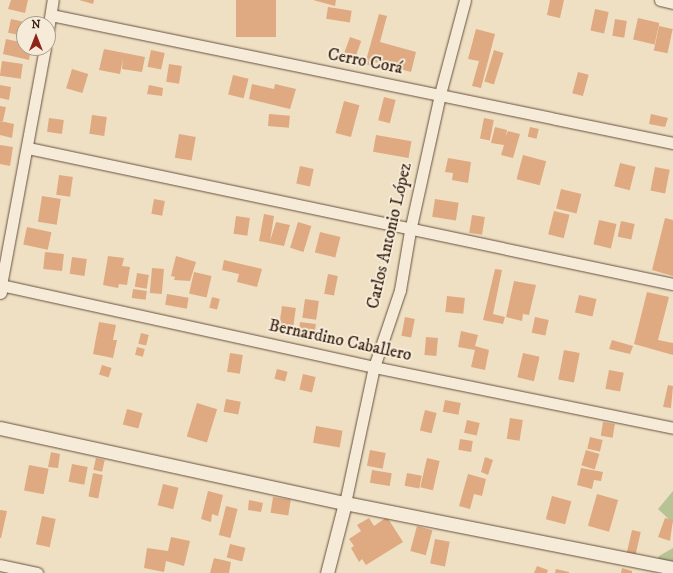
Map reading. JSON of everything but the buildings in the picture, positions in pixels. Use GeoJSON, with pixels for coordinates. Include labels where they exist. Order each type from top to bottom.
{"type":"FeatureCollection","features":[{"type":"Feature","properties":{"kind":"street"},"geometry":{"type":"LineString","coordinates":[[51,15],[53,0]]}},
{"type":"Feature","properties":{"kind":"street","name":"Carlos Antonio López"},"geometry":{"type":"LineString","coordinates":[[327,573],[345,503],[374,367],[400,290],[410,231],[440,94],[465,0]]}},
{"type":"Feature","properties":{"kind":"street"},"geometry":{"type":"LineString","coordinates":[[660,0],[673,3]]}},
{"type":"Feature","properties":{"kind":"street","name":"Cerro Corá"},"geometry":{"type":"LineString","coordinates":[[51,15],[673,143]]}},
{"type":"Feature","properties":{"kind":"street"},"geometry":{"type":"LineString","coordinates":[[0,287],[28,148],[44,56]]}},
{"type":"Feature","properties":{"kind":"street"},"geometry":{"type":"LineString","coordinates":[[28,148],[410,231],[673,284]]}},
{"type":"Feature","properties":{"kind":"street","name":"Bernardino Caballero"},"geometry":{"type":"LineString","coordinates":[[0,287],[374,367],[673,428]]}},
{"type":"Feature","properties":{"kind":"street"},"geometry":{"type":"LineString","coordinates":[[0,428],[345,503],[673,568]]}},
{"type":"Feature","properties":{"kind":"street"},"geometry":{"type":"LineString","coordinates":[[0,565],[37,573]]}},
{"type":"Feature","properties":{"kind":"green space"},"geometry":{"type":"Polygon","coordinates":[[[673,491],[673,523],[658,509],[673,491]]]}},
{"type":"Feature","properties":{"kind":"green space"},"geometry":{"type":"Polygon","coordinates":[[[673,548],[673,573],[661,573],[656,563],[659,556],[673,548]]]}}]}
